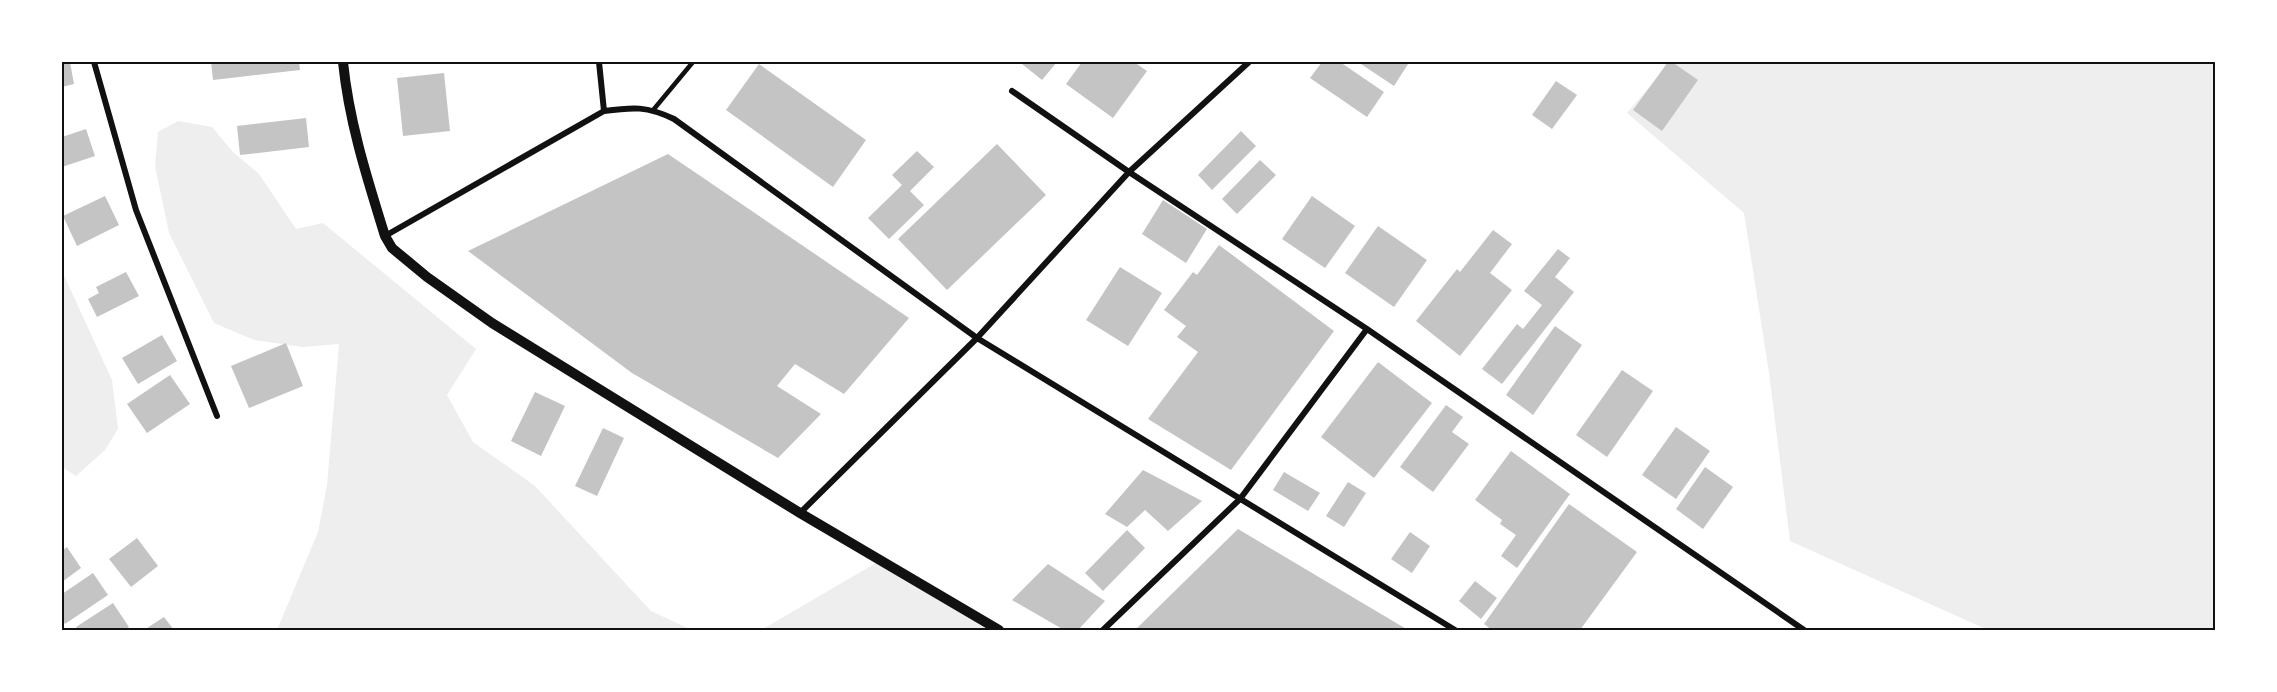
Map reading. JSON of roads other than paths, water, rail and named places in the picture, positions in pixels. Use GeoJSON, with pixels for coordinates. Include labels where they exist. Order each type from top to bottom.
{"type":"FeatureCollection","features":[{"type":"Feature","properties":{"kind":"street"},"geometry":{"type":"LineString","coordinates":[[94,62],[136,210],[217,416]]}},
{"type":"Feature","properties":{"kind":"street"},"geometry":{"type":"LineString","coordinates":[[343,62],[346,96],[359,152],[385,236],[392,248],[427,277],[492,323],[800,513],[999,630]]}},
{"type":"Feature","properties":{"kind":"street"},"geometry":{"type":"LineString","coordinates":[[599,62],[604,111]]}},
{"type":"Feature","properties":{"kind":"street"},"geometry":{"type":"LineString","coordinates":[[800,513],[977,338],[1129,172],[1249,62]]}},
{"type":"Feature","properties":{"kind":"street"},"geometry":{"type":"LineString","coordinates":[[1012,91],[1129,172],[1367,329],[1804,630]]}},
{"type":"Feature","properties":{"kind":"street"},"geometry":{"type":"LineString","coordinates":[[385,236],[604,111],[627,108],[654,109],[674,119],[977,338],[1455,630]]}},
{"type":"Feature","properties":{"kind":"street"},"geometry":{"type":"LineString","coordinates":[[1103,630],[1240,499],[1367,329]]}},
{"type":"Feature","properties":{"kind":"lane"},"geometry":{"type":"LineString","coordinates":[[654,109],[693,62]]}}]}
